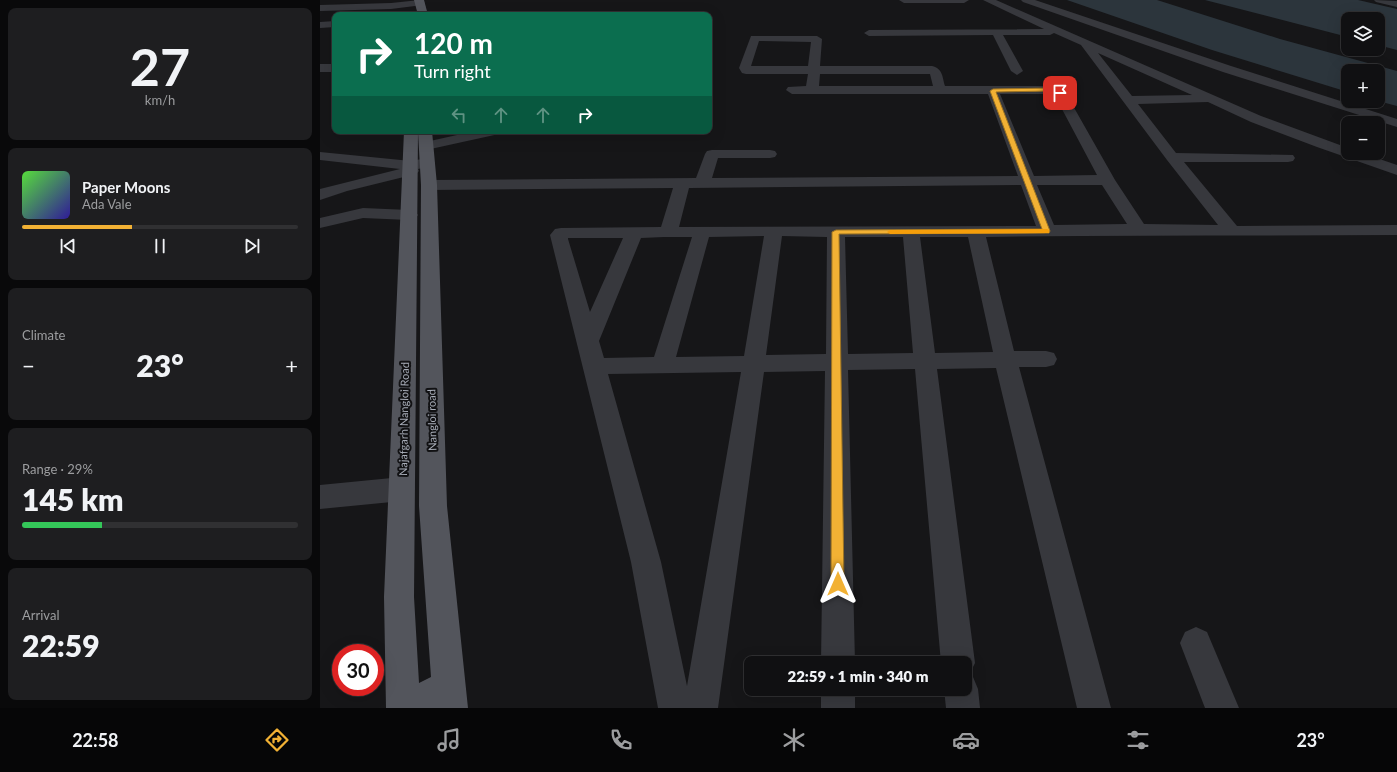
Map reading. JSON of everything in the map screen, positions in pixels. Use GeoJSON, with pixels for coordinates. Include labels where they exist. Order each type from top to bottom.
{"type":"FeatureCollection","features":[{"type":"Feature","properties":{"kind":"main road"},"geometry":{"type":"LineString","coordinates":[[408,2],[409,12]]}},
{"type":"Feature","properties":{"kind":"main road"},"geometry":{"type":"LineString","coordinates":[[420,2],[422,12]]}},
{"type":"Feature","properties":{"kind":"main road","name":"Najafgarh Nangloi Road"},"geometry":{"type":"LineString","coordinates":[[403,708],[399,597],[409,215],[420,156]]}},
{"type":"Feature","properties":{"kind":"main road","name":"Nangloi road"},"geometry":{"type":"LineString","coordinates":[[420,156],[433,506],[450,697]]}},
{"type":"Feature","properties":{"kind":"main road"},"geometry":{"type":"LineString","coordinates":[[403,708],[450,697]]}},
{"type":"Feature","properties":{"kind":"street"},"geometry":{"type":"LineString","coordinates":[[904,0],[964,0]]}},
{"type":"Feature","properties":{"kind":"street"},"geometry":{"type":"LineString","coordinates":[[988,0],[1291,133],[1397,170]]}},
{"type":"Feature","properties":{"kind":"street"},"geometry":{"type":"LineString","coordinates":[[1026,0],[1227,69],[1397,123]]}},
{"type":"Feature","properties":{"kind":"street"},"geometry":{"type":"LineString","coordinates":[[1379,0],[1396,4]]}},
{"type":"Feature","properties":{"kind":"street"},"geometry":{"type":"LineString","coordinates":[[320,8],[420,2]]}},
{"type":"Feature","properties":{"kind":"street"},"geometry":{"type":"LineString","coordinates":[[320,25],[332,24]]}},
{"type":"Feature","properties":{"kind":"street"},"geometry":{"type":"LineString","coordinates":[[996,32],[1016,71]]}},
{"type":"Feature","properties":{"kind":"street"},"geometry":{"type":"LineString","coordinates":[[869,33],[1058,32]]}},
{"type":"Feature","properties":{"kind":"street"},"geometry":{"type":"LineString","coordinates":[[812,90],[814,70],[817,39],[755,38],[745,68],[749,70],[814,70],[932,70],[935,71],[940,90]]}},
{"type":"Feature","properties":{"kind":"street"},"geometry":{"type":"LineString","coordinates":[[1085,43],[1172,158],[1232,231]]}},
{"type":"Feature","properties":{"kind":"street"},"geometry":{"type":"LineString","coordinates":[[320,68],[332,68]]}},
{"type":"Feature","properties":{"kind":"street"},"geometry":{"type":"LineString","coordinates":[[792,90],[1051,90],[1060,93],[1107,180],[1139,229]]}},
{"type":"Feature","properties":{"kind":"street"},"geometry":{"type":"LineString","coordinates":[[993,91],[1047,231]]}},
{"type":"Feature","properties":{"kind":"street"},"geometry":{"type":"LineString","coordinates":[[1128,100],[1213,99]]}},
{"type":"Feature","properties":{"kind":"street"},"geometry":{"type":"LineString","coordinates":[[320,195],[332,190],[386,179],[420,156],[485,134]]}},
{"type":"Feature","properties":{"kind":"street"},"geometry":{"type":"LineString","coordinates":[[702,182],[712,154],[770,154]]}},
{"type":"Feature","properties":{"kind":"street"},"geometry":{"type":"LineString","coordinates":[[320,156],[420,156],[682,183],[1029,182],[1107,180]]}},
{"type":"Feature","properties":{"kind":"street"},"geometry":{"type":"LineString","coordinates":[[1172,158],[1288,158]]}},
{"type":"Feature","properties":{"kind":"street"},"geometry":{"type":"LineString","coordinates":[[668,233],[682,183]]}},
{"type":"Feature","properties":{"kind":"street"},"geometry":{"type":"LineString","coordinates":[[320,223],[364,213],[409,215]]}},
{"type":"Feature","properties":{"kind":"street"},"geometry":{"type":"LineString","coordinates":[[675,708],[646,562],[559,235],[569,232],[976,232],[1139,229],[1232,231],[1397,230]]}},
{"type":"Feature","properties":{"kind":"street"},"geometry":{"type":"LineString","coordinates":[[701,708],[752,364],[774,231]]}},
{"type":"Feature","properties":{"kind":"street"},"geometry":{"type":"LineString","coordinates":[[588,341],[634,232]]}},
{"type":"Feature","properties":{"kind":"street"},"geometry":{"type":"LineString","coordinates":[[663,364],[702,232]]}},
{"type":"Feature","properties":{"kind":"street"},"geometry":{"type":"LineString","coordinates":[[836,232],[838,656]]}},
{"type":"Feature","properties":{"kind":"street"},"geometry":{"type":"LineString","coordinates":[[911,232],[957,656]]}},
{"type":"Feature","properties":{"kind":"street"},"geometry":{"type":"LineString","coordinates":[[976,232],[1005,358],[1094,708]]}},
{"type":"Feature","properties":{"kind":"street"},"geometry":{"type":"LineString","coordinates":[[595,366],[1005,358],[1046,359]]}},
{"type":"Feature","properties":{"kind":"street"},"geometry":{"type":"LineString","coordinates":[[320,497],[402,489]]}},
{"type":"Feature","properties":{"kind":"street"},"geometry":{"type":"LineString","coordinates":[[1196,643],[1222,708]]}},
{"type":"Feature","properties":{"kind":"street"},"geometry":{"type":"LineString","coordinates":[[838,696],[838,708]]}},
{"type":"Feature","properties":{"kind":"street"},"geometry":{"type":"LineString","coordinates":[[962,696],[963,708]]}},
{"type":"Feature","properties":{"kind":"shaded area"},"geometry":{"type":"Polygon","coordinates":[[[1067,0],[1157,0],[1280,39],[1371,64],[1341,64],[1341,90],[1212,50],[1067,0]]]}},
{"type":"Feature","properties":{"kind":"shaded area"},"geometry":{"type":"Polygon","coordinates":[[[1205,0],[1358,0],[1397,9],[1397,50],[1385,47],[1385,12],[1341,12],[1341,35],[1205,0]]]}},
{"type":"Feature","properties":{"kind":"shaded area"},"geometry":{"type":"Polygon","coordinates":[[[1385,68],[1397,71],[1397,106],[1385,103],[1385,68]]]}},
{"type":"Feature","properties":{"kind":"slow traffic"},"geometry":{"type":"LineString","coordinates":[[890,232],[1047,231]]}},
{"type":"Feature","properties":{"kind":"route"},"geometry":{"type":"LineString","coordinates":[[838,584],[836,232],[1047,231],[993,91],[1051,90],[1060,93]]}}]}
